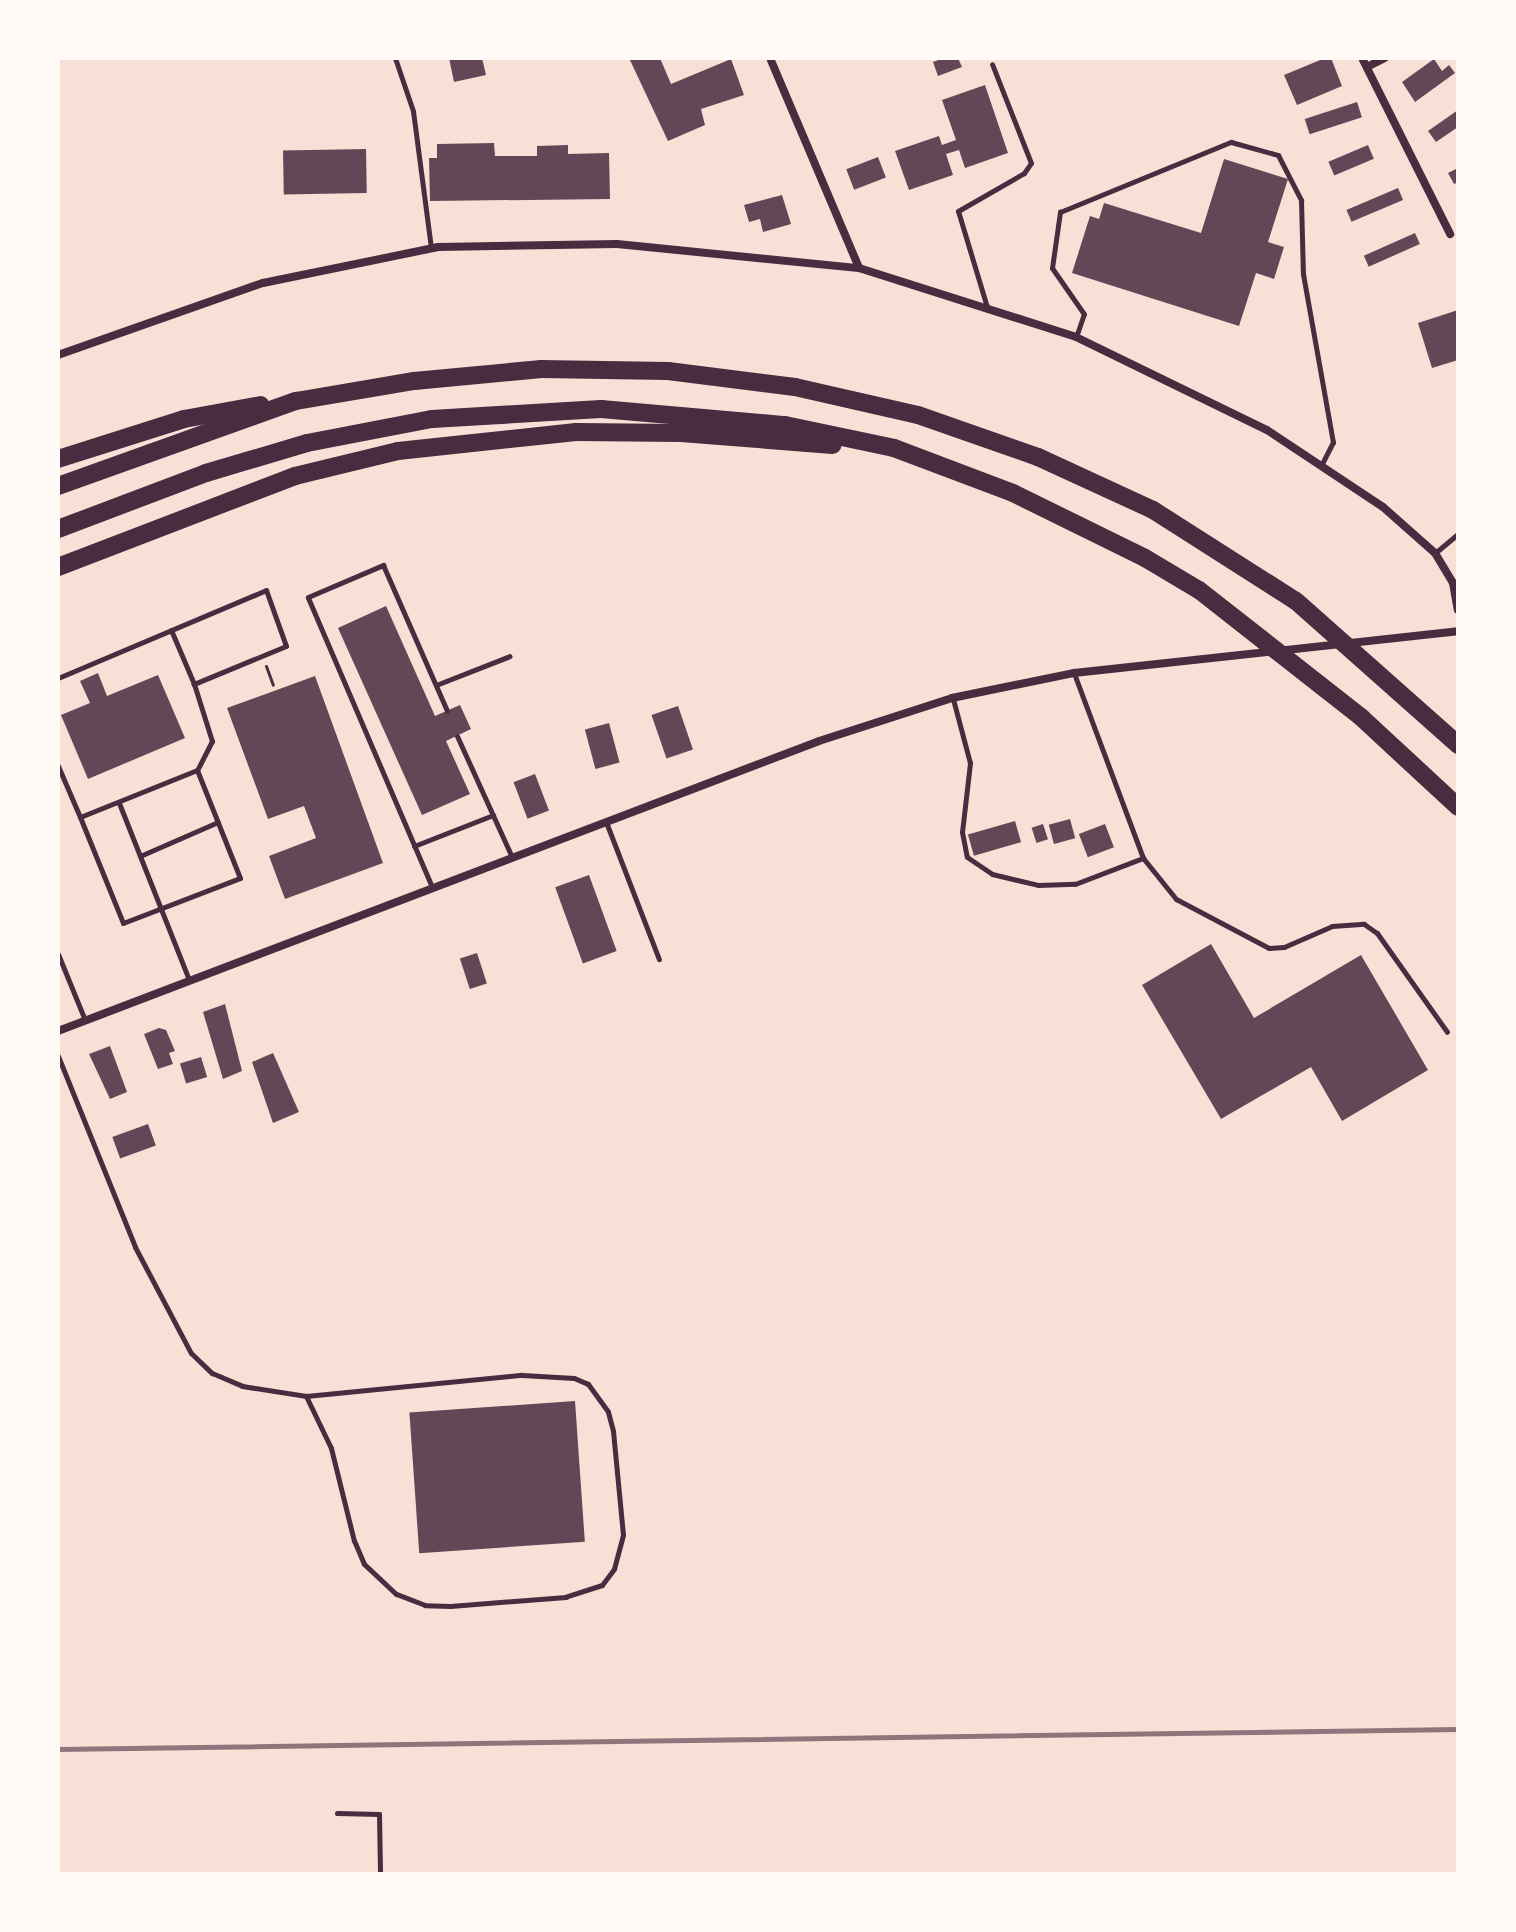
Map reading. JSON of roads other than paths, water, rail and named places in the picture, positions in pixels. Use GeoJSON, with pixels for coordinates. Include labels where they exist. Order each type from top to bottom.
{"type":"FeatureCollection","features":[{"type":"Feature","properties":{"kind":"highway"},"geometry":{"type":"LineString","coordinates":[[58,459],[184,419],[414,381],[541,369],[668,371],[795,387],[918,415],[1038,457],[1153,510],[1296,601],[1458,745]]}},
{"type":"Feature","properties":{"kind":"highway"},"geometry":{"type":"LineString","coordinates":[[58,486],[296,401]]}},
{"type":"Feature","properties":{"kind":"highway"},"geometry":{"type":"LineString","coordinates":[[58,529],[206,473],[307,443],[496,412],[601,409],[707,416],[894,448],[1013,493],[1199,590],[1362,718],[1458,807]]}},
{"type":"Feature","properties":{"kind":"highway"},"geometry":{"type":"LineString","coordinates":[[58,567],[295,476],[398,451],[508,437],[630,431],[894,448]]}},
{"type":"Feature","properties":{"kind":"street"},"geometry":{"type":"LineString","coordinates":[[770,58],[859,268]]}},
{"type":"Feature","properties":{"kind":"street"},"geometry":{"type":"LineString","coordinates":[[1385,58],[1364,62],[1450,234]]}},
{"type":"Feature","properties":{"kind":"street"},"geometry":{"type":"LineString","coordinates":[[58,355],[263,283],[431,248],[617,244],[859,268],[1076,337],[1207,397],[1322,464],[1435,553],[1453,583],[1458,610]]}},
{"type":"Feature","properties":{"kind":"street"},"geometry":{"type":"LineString","coordinates":[[58,1031],[606,821],[952,698],[1074,673],[1458,631]]}},
{"type":"Feature","properties":{"kind":"lane"},"geometry":{"type":"LineString","coordinates":[[395,58],[413,111],[431,248]]}},
{"type":"Feature","properties":{"kind":"lane"},"geometry":{"type":"LineString","coordinates":[[987,307],[958,211],[1024,173],[1031,163],[992,64]]}},
{"type":"Feature","properties":{"kind":"lane"},"geometry":{"type":"LineString","coordinates":[[1076,337],[1084,314],[1052,268],[1060,212],[1231,142],[1278,155],[1301,200],[1303,274],[1333,442],[1322,464]]}},
{"type":"Feature","properties":{"kind":"lane"},"geometry":{"type":"LineString","coordinates":[[1435,553],[1458,534]]}},
{"type":"Feature","properties":{"kind":"lane"},"geometry":{"type":"LineString","coordinates":[[432,887],[308,597],[383,565],[447,711]]}},
{"type":"Feature","properties":{"kind":"lane"},"geometry":{"type":"LineString","coordinates":[[58,678],[266,590],[286,646],[194,684]]}},
{"type":"Feature","properties":{"kind":"lane"},"geometry":{"type":"LineString","coordinates":[[80,817],[197,770],[212,741],[194,684],[171,630]]}},
{"type":"Feature","properties":{"kind":"lane"},"geometry":{"type":"LineString","coordinates":[[436,685],[510,656]]}},
{"type":"Feature","properties":{"kind":"lane"},"geometry":{"type":"LineString","coordinates":[[1074,673],[1143,858],[1176,899],[1269,948],[1284,947],[1332,926],[1364,924],[1377,933],[1447,1032]]}},
{"type":"Feature","properties":{"kind":"lane"},"geometry":{"type":"LineString","coordinates":[[952,698],[970,763],[962,843],[967,857],[978,867],[1058,886],[1143,858]]}},
{"type":"Feature","properties":{"kind":"lane"},"geometry":{"type":"LineString","coordinates":[[457,736],[512,857]]}},
{"type":"Feature","properties":{"kind":"lane"},"geometry":{"type":"LineString","coordinates":[[58,766],[123,923],[240,878],[197,770]]}},
{"type":"Feature","properties":{"kind":"lane"},"geometry":{"type":"LineString","coordinates":[[119,803],[189,980]]}},
{"type":"Feature","properties":{"kind":"lane"},"geometry":{"type":"LineString","coordinates":[[414,846],[493,815]]}},
{"type":"Feature","properties":{"kind":"lane"},"geometry":{"type":"LineString","coordinates":[[606,821],[659,959]]}},
{"type":"Feature","properties":{"kind":"lane"},"geometry":{"type":"LineString","coordinates":[[140,856],[218,822]]}},
{"type":"Feature","properties":{"kind":"lane"},"geometry":{"type":"LineString","coordinates":[[58,954],[60,967],[85,1020]]}},
{"type":"Feature","properties":{"kind":"lane"},"geometry":{"type":"LineString","coordinates":[[58,1056],[160,1295],[191,1353],[212,1373],[242,1386],[306,1396],[522,1375],[574,1378],[588,1384],[608,1412],[613,1431],[623,1535],[614,1569],[602,1585],[566,1597],[450,1606],[425,1605],[396,1594],[364,1564],[354,1541],[331,1448],[306,1396]]}},
{"type":"Feature","properties":{"kind":"lane"},"geometry":{"type":"LineString","coordinates":[[337,1813],[379,1814],[380,1874]]}},
{"type":"Feature","properties":{"kind":"railway"},"geometry":{"type":"LineString","coordinates":[[58,1749],[1458,1729]]}}]}
